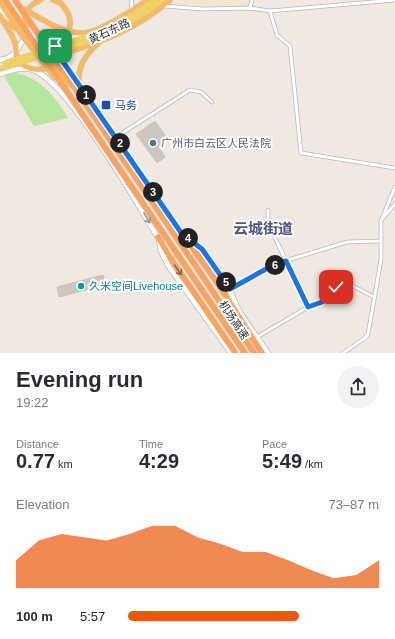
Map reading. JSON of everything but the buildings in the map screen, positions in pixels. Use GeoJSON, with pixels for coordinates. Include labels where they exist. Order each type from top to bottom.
{"type":"FeatureCollection","features":[{"type":"Feature","properties":{"kind":"highway"},"geometry":{"type":"LineString","coordinates":[[6,0],[26,29],[83,102],[127,171],[179,258],[243,353]]}},
{"type":"Feature","properties":{"kind":"highway","name":"机场高速"},"geometry":{"type":"LineString","coordinates":[[6,0],[243,353]]}},
{"type":"Feature","properties":{"kind":"highway"},"geometry":{"type":"LineString","coordinates":[[26,29],[24,22],[25,13],[33,4],[41,0]]}},
{"type":"Feature","properties":{"kind":"highway"},"geometry":{"type":"LineString","coordinates":[[51,51],[66,36],[71,24],[65,8],[61,3],[53,0]]}},
{"type":"Feature","properties":{"kind":"highway"},"geometry":{"type":"LineString","coordinates":[[0,17],[17,48],[16,55],[20,62],[31,69],[37,70],[49,67],[58,61],[59,56],[122,33],[163,3],[170,0]]}},
{"type":"Feature","properties":{"kind":"highway"},"geometry":{"type":"LineString","coordinates":[[0,1],[21,34],[190,254],[255,353]]}},
{"type":"Feature","properties":{"kind":"highway"},"geometry":{"type":"LineString","coordinates":[[0,17],[11,17],[17,3],[33,14],[67,31],[85,33],[131,11],[150,4]]}},
{"type":"Feature","properties":{"kind":"highway","name":"机场高速"},"geometry":{"type":"LineString","coordinates":[[17,3],[255,353]]}},
{"type":"Feature","properties":{"kind":"highway"},"geometry":{"type":"LineString","coordinates":[[0,17],[21,34]]}},
{"type":"Feature","properties":{"kind":"highway"},"geometry":{"type":"LineString","coordinates":[[85,33],[85,39],[92,45]]}},
{"type":"Feature","properties":{"kind":"highway"},"geometry":{"type":"LineString","coordinates":[[83,102],[79,81],[82,62],[89,51],[110,34]]}},
{"type":"Feature","properties":{"kind":"highway"},"geometry":{"type":"LineString","coordinates":[[68,39],[66,47],[71,52]]}},
{"type":"Feature","properties":{"kind":"highway"},"geometry":{"type":"LineString","coordinates":[[182,234],[215,279],[262,353]]}},
{"type":"Feature","properties":{"kind":"highway"},"geometry":{"type":"LineString","coordinates":[[158,237],[236,353]]}},
{"type":"Feature","properties":{"kind":"main road","name":"黄石东路"},"geometry":{"type":"LineString","coordinates":[[51,51],[110,34],[155,0]]}},
{"type":"Feature","properties":{"kind":"main road"},"geometry":{"type":"LineString","coordinates":[[17,3],[38,36]]}},
{"type":"Feature","properties":{"kind":"main road","name":"黄石东路"},"geometry":{"type":"LineString","coordinates":[[51,51],[106,30],[130,18],[150,4],[163,3]]}},
{"type":"Feature","properties":{"kind":"main road"},"geometry":{"type":"LineString","coordinates":[[1,63],[13,55],[25,38],[38,36],[58,42],[85,33]]}},
{"type":"Feature","properties":{"kind":"main road"},"geometry":{"type":"LineString","coordinates":[[48,40],[55,46],[59,56],[182,234],[190,254]]}},
{"type":"Feature","properties":{"kind":"main road"},"geometry":{"type":"LineString","coordinates":[[1,63],[51,51]]}},
{"type":"Feature","properties":{"kind":"main road"},"geometry":{"type":"LineString","coordinates":[[0,69],[51,51]]}},
{"type":"Feature","properties":{"kind":"main road"},"geometry":{"type":"LineString","coordinates":[[0,74],[20,69],[31,69],[51,83],[79,115],[134,197],[158,237],[179,258]]}},
{"type":"Feature","properties":{"kind":"main road"},"geometry":{"type":"LineString","coordinates":[[79,115],[82,110],[93,104]]}},
{"type":"Feature","properties":{"kind":"main road"},"geometry":{"type":"LineString","coordinates":[[164,220],[202,249],[230,289],[239,311],[268,353]]}},
{"type":"Feature","properties":{"kind":"main road"},"geometry":{"type":"LineString","coordinates":[[158,237],[161,251],[169,267],[231,353]]}},
{"type":"Feature","properties":{"kind":"street"},"geometry":{"type":"LineString","coordinates":[[131,11],[132,0]]}},
{"type":"Feature","properties":{"kind":"street"},"geometry":{"type":"LineString","coordinates":[[250,8],[252,0]]}},
{"type":"Feature","properties":{"kind":"street"},"geometry":{"type":"LineString","coordinates":[[163,3],[210,9],[250,8],[270,11],[395,0]]}},
{"type":"Feature","properties":{"kind":"street"},"geometry":{"type":"LineString","coordinates":[[270,11],[277,35],[290,46],[301,153],[395,168]]}},
{"type":"Feature","properties":{"kind":"street"},"geometry":{"type":"LineString","coordinates":[[116,138],[190,90],[201,92],[212,102]]}},
{"type":"Feature","properties":{"kind":"street"},"geometry":{"type":"LineString","coordinates":[[343,353],[365,338],[368,334],[381,260],[381,221],[395,187]]}},
{"type":"Feature","properties":{"kind":"street"},"geometry":{"type":"LineString","coordinates":[[381,221],[395,204]]}},
{"type":"Feature","properties":{"kind":"street"},"geometry":{"type":"LineString","coordinates":[[268,210],[268,223],[308,307]]}},
{"type":"Feature","properties":{"kind":"street"},"geometry":{"type":"LineString","coordinates":[[230,289],[275,264],[347,242],[381,241]]}},
{"type":"Feature","properties":{"kind":"street"},"geometry":{"type":"LineString","coordinates":[[257,337],[308,307],[322,302],[329,291],[336,287],[352,286],[374,297]]}},
{"type":"Feature","properties":{"kind":"shaded area"},"geometry":{"type":"Polygon","coordinates":[[[177,0],[247,0],[246,6],[173,4],[177,0]]]}},
{"type":"Feature","properties":{"kind":"green space"},"geometry":{"type":"Polygon","coordinates":[[[13,73],[30,78],[45,88],[58,102],[68,118],[34,126],[4,76],[13,73]]]}},
{"type":"Feature","properties":{"kind":"place","name":"马务"},"geometry":{"type":"Point","coordinates":[106,105]}},
{"type":"Feature","properties":{"kind":"place","name":"广州市白云区人民法院"},"geometry":{"type":"Point","coordinates":[153,143]}},
{"type":"Feature","properties":{"kind":"place","name":"久米空间Livehouse"},"geometry":{"type":"Point","coordinates":[81,286]}},
{"type":"Feature","properties":{"kind":"district","name":"云城街道"},"geometry":{"type":"Point","coordinates":[263,228]}},
{"type":"Feature","properties":{"kind":"route"},"geometry":{"type":"LineString","coordinates":[[55,46],[59,56],[182,234],[202,249],[230,289],[275,264],[286,261],[308,307],[322,302],[329,291],[336,287]]}}]}
